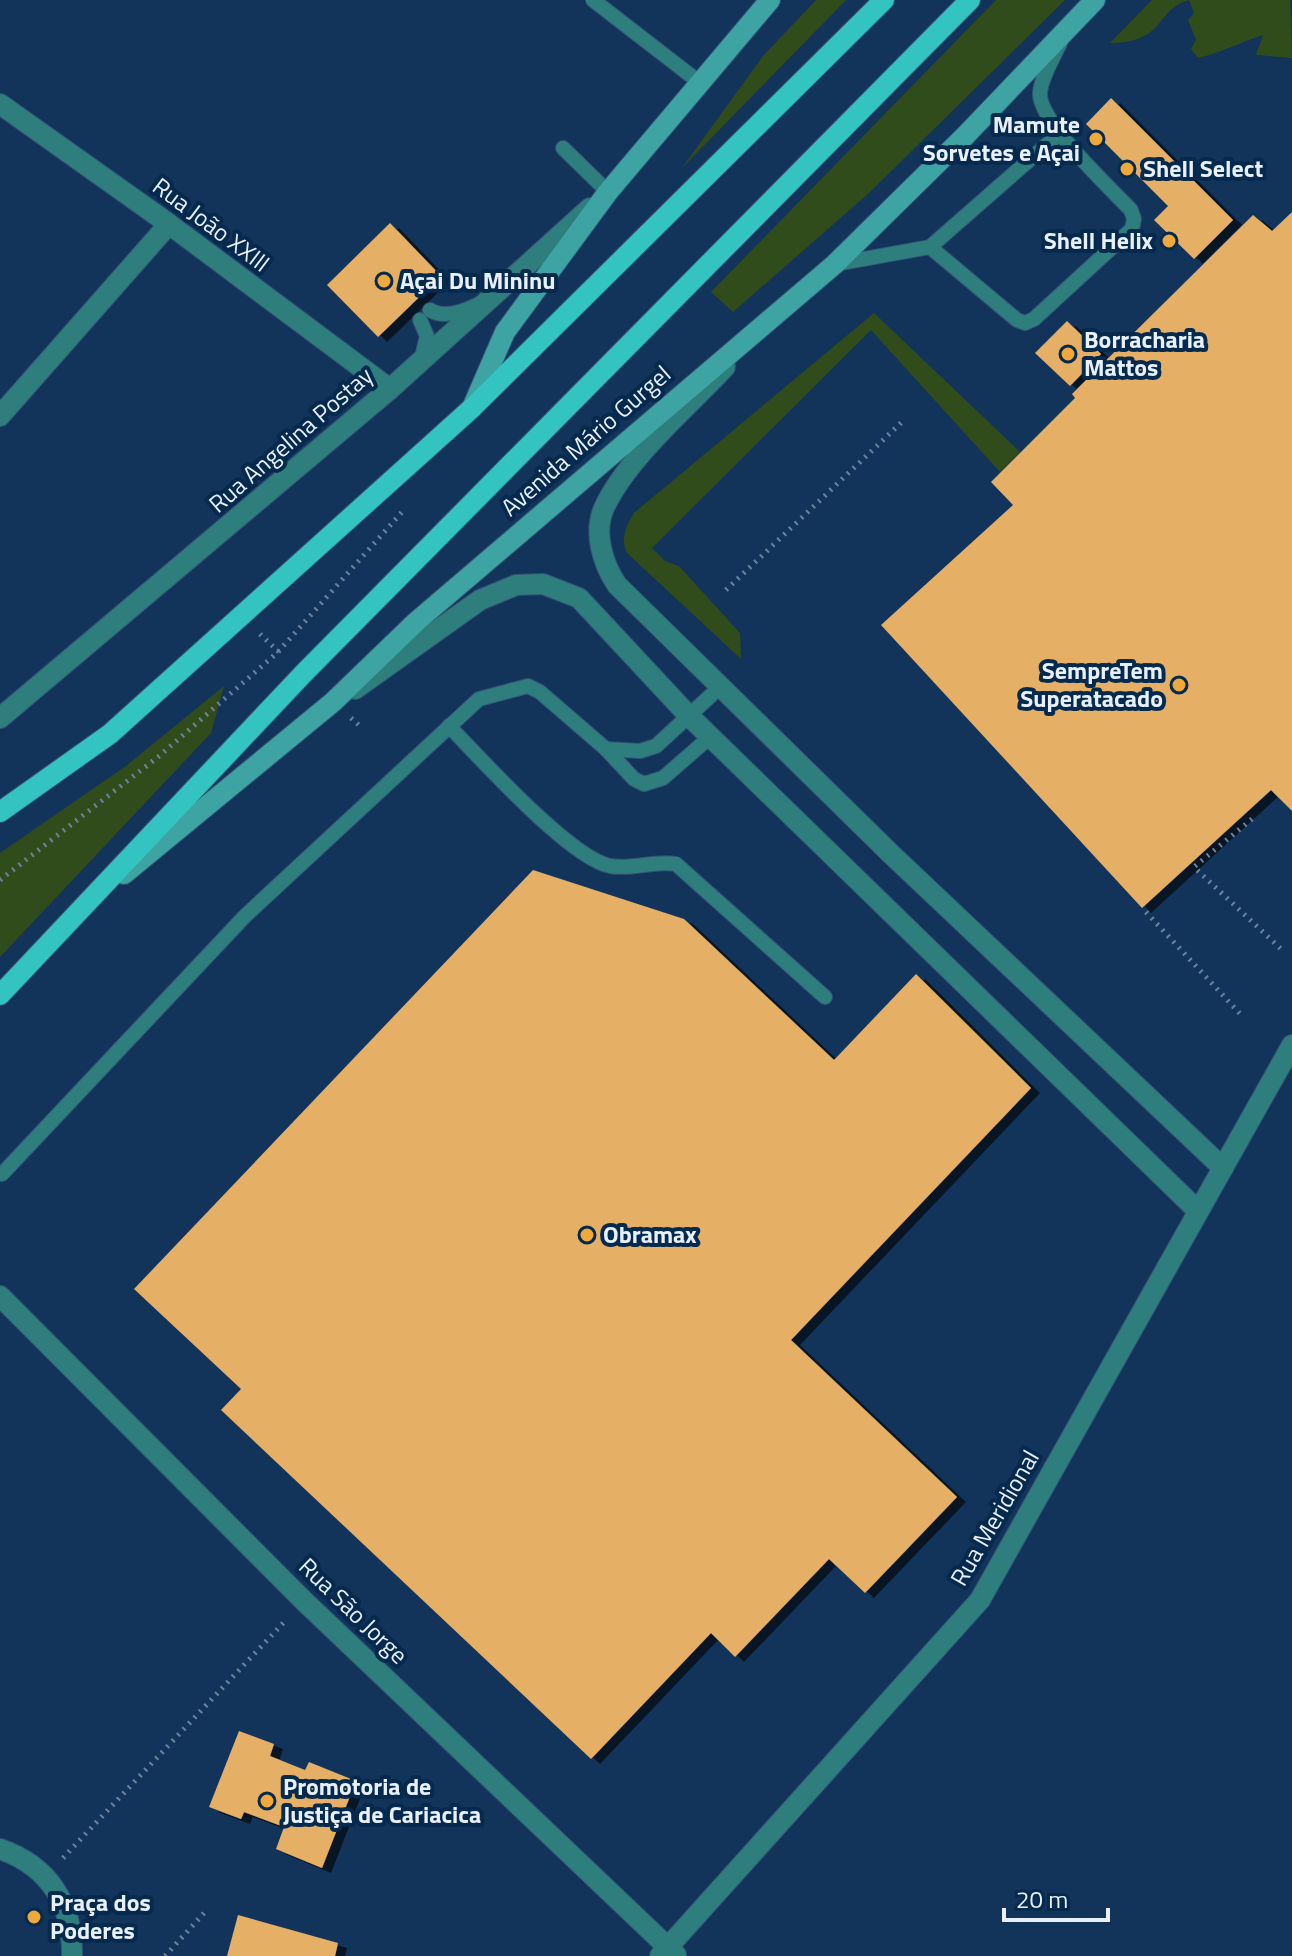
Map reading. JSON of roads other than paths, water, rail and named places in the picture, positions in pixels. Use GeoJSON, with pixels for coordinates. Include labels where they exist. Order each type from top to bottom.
{"type":"FeatureCollection","features":[{"type":"Feature","properties":{"kind":"main road"},"geometry":{"type":"LineString","coordinates":[[472,408],[505,332],[608,192],[770,0]]}},
{"type":"Feature","properties":{"kind":"main road"},"geometry":{"type":"LineString","coordinates":[[0,812],[110,734],[472,408],[884,0]]}},
{"type":"Feature","properties":{"kind":"main road","name":"Avenida Mário Gurgel"},"geometry":{"type":"LineString","coordinates":[[0,995],[303,674],[970,0]]}},
{"type":"Feature","properties":{"kind":"main road","name":"Avenida Mário Gurgel"},"geometry":{"type":"LineString","coordinates":[[92,900],[301,727],[535,518],[835,264],[1095,0]]}},
{"type":"Feature","properties":{"kind":"street","name":"Rua João XXIII"},"geometry":{"type":"LineString","coordinates":[[0,104],[169,224],[390,389]]}},
{"type":"Feature","properties":{"kind":"street","name":"Rua Angelina Postay"},"geometry":{"type":"LineString","coordinates":[[0,718],[390,389],[608,192]]}},
{"type":"Feature","properties":{"kind":"street"},"geometry":{"type":"LineString","coordinates":[[0,416],[169,224]]}},
{"type":"Feature","properties":{"kind":"street"},"geometry":{"type":"LineString","coordinates":[[766,322],[626,473],[604,509],[601,522],[602,553],[617,585],[1223,1168]]}},
{"type":"Feature","properties":{"kind":"street"},"geometry":{"type":"LineString","coordinates":[[301,727],[480,600],[530,583],[560,589],[590,607],[710,737],[1197,1210]]}},
{"type":"Feature","properties":{"kind":"street","name":"Rua Meridional"},"geometry":{"type":"LineString","coordinates":[[668,1953],[980,1600],[1292,1045]]}},
{"type":"Feature","properties":{"kind":"street","name":"Rua São Jorge"},"geometry":{"type":"LineString","coordinates":[[0,1296],[304,1601],[668,1953]]}},
{"type":"Feature","properties":{"kind":"street"},"geometry":{"type":"LineString","coordinates":[[0,1849],[21,1856],[46,1876],[64,1902],[73,1932],[72,1956]]}},
{"type":"Feature","properties":{"kind":"lane"},"geometry":{"type":"LineString","coordinates":[[593,0],[699,82]]}},
{"type":"Feature","properties":{"kind":"lane"},"geometry":{"type":"LineString","coordinates":[[930,247],[1017,320],[1025,323],[1034,319],[1132,229],[1134,219],[1131,210],[1059,134],[1039,99],[1040,89],[1066,31]]}},
{"type":"Feature","properties":{"kind":"lane"},"geometry":{"type":"LineString","coordinates":[[835,264],[930,247],[1059,134]]}},
{"type":"Feature","properties":{"kind":"lane"},"geometry":{"type":"LineString","coordinates":[[563,148],[608,192]]}},
{"type":"Feature","properties":{"kind":"lane"},"geometry":{"type":"LineString","coordinates":[[421,360],[427,336],[425,315],[467,310],[490,299]]}},
{"type":"Feature","properties":{"kind":"lane"},"geometry":{"type":"LineString","coordinates":[[2,1174],[245,916],[479,699],[528,686],[540,692],[606,749],[634,779],[644,784],[663,778],[689,759],[710,737]]}},
{"type":"Feature","properties":{"kind":"lane"},"geometry":{"type":"LineString","coordinates":[[606,749],[640,751],[656,746],[720,687]]}},
{"type":"Feature","properties":{"kind":"lane"},"geometry":{"type":"LineString","coordinates":[[449,726],[494,774],[578,849],[607,865],[633,868],[662,861],[676,864],[825,997]]}},
{"type":"Feature","properties":{"kind":"place","name":"Mamute Sorvetes e Açai"},"geometry":{"type":"Point","coordinates":[1096,139]}},
{"type":"Feature","properties":{"kind":"place","name":"Shell Select"},"geometry":{"type":"Point","coordinates":[1127,169]}},
{"type":"Feature","properties":{"kind":"place","name":"Shell Helix"},"geometry":{"type":"Point","coordinates":[1169,241]}},
{"type":"Feature","properties":{"kind":"place","name":"Açai Du Mininu"},"geometry":{"type":"Point","coordinates":[384,281]}},
{"type":"Feature","properties":{"kind":"place","name":"Borracharia Mattos"},"geometry":{"type":"Point","coordinates":[1068,354]}},
{"type":"Feature","properties":{"kind":"place","name":"SempreTem Superatacado"},"geometry":{"type":"Point","coordinates":[1179,685]}},
{"type":"Feature","properties":{"kind":"place","name":"Obramax"},"geometry":{"type":"Point","coordinates":[587,1235]}},
{"type":"Feature","properties":{"kind":"place","name":"Promotoria de Justiça de Cariacica"},"geometry":{"type":"Point","coordinates":[267,1801]}},
{"type":"Feature","properties":{"kind":"place","name":"Praça dos Poderes"},"geometry":{"type":"Point","coordinates":[34,1917]}}]}
